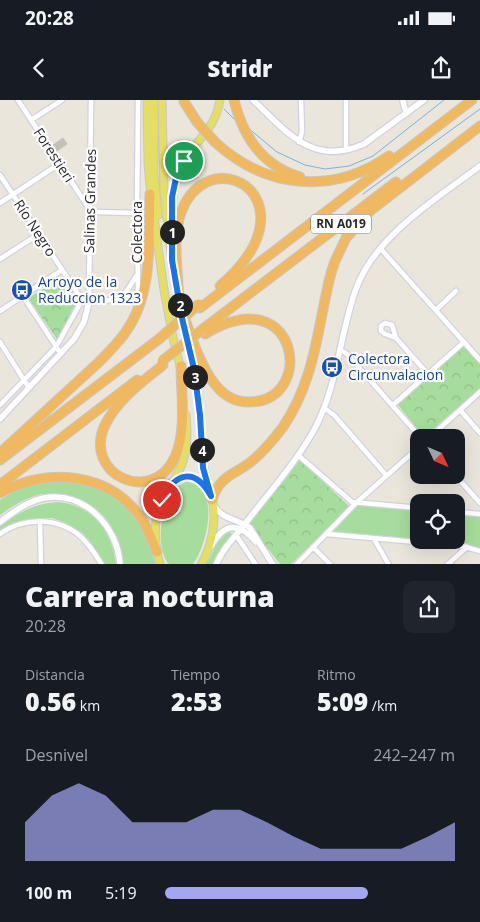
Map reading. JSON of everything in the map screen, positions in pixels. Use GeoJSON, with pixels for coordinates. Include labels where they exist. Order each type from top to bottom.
{"type":"FeatureCollection","features":[{"type":"Feature","properties":{"kind":"highway"},"geometry":{"type":"LineString","coordinates":[[183,100],[197,122],[215,142],[239,161],[266,174],[298,181],[325,181],[351,176],[377,164],[463,100]]}},
{"type":"Feature","properties":{"kind":"highway"},"geometry":{"type":"LineString","coordinates":[[234,100],[245,133],[252,145],[266,160],[290,174],[325,181]]}},
{"type":"Feature","properties":{"kind":"highway","name":"RN A019"},"geometry":{"type":"LineString","coordinates":[[0,460],[159,339],[199,306],[472,100]]}},
{"type":"Feature","properties":{"kind":"highway","name":"RN A019"},"geometry":{"type":"LineString","coordinates":[[0,485],[163,363],[183,345],[204,332],[480,119]]}},
{"type":"Feature","properties":{"kind":"highway"},"geometry":{"type":"LineString","coordinates":[[212,500],[221,482],[250,462],[274,438],[296,404],[314,358],[331,273],[346,238],[358,223],[379,203],[480,126]]}},
{"type":"Feature","properties":{"kind":"highway"},"geometry":{"type":"LineString","coordinates":[[199,306],[240,266],[250,252],[259,232],[261,214],[255,196],[242,183],[231,179],[214,179],[203,184],[193,192],[182,210],[176,241],[179,303],[206,371],[218,388],[228,396],[246,402],[259,401],[277,391],[287,378],[291,364],[290,351],[282,334],[268,323],[261,320],[244,318],[204,332]]}},
{"type":"Feature","properties":{"kind":"highway"},"geometry":{"type":"LineString","coordinates":[[0,453],[99,362],[119,341],[129,327],[140,305],[147,276],[150,239],[150,194]]}},
{"type":"Feature","properties":{"kind":"highway"},"geometry":{"type":"LineString","coordinates":[[163,363],[124,399],[110,416],[104,427],[100,445],[105,462],[114,473],[126,480],[145,482],[157,478],[168,468],[176,455],[182,416],[181,366]]}},
{"type":"Feature","properties":{"kind":"highway"},"geometry":{"type":"LineString","coordinates":[[0,493],[22,483],[47,477],[72,477],[95,483],[116,494],[138,513],[157,553]]}},
{"type":"Feature","properties":{"kind":"main road"},"geometry":{"type":"LineString","coordinates":[[147,100],[150,194],[164,290],[173,338],[181,366],[186,415],[186,451],[180,469],[165,494],[156,518],[157,553],[161,564]]}},
{"type":"Feature","properties":{"kind":"main road"},"geometry":{"type":"LineString","coordinates":[[154,100],[155,196],[172,312],[173,338]]}},
{"type":"Feature","properties":{"kind":"main road"},"geometry":{"type":"LineString","coordinates":[[162,100],[163,180],[172,260],[179,303],[194,369],[200,409],[203,468],[212,500],[213,530],[203,561]]}},
{"type":"Feature","properties":{"kind":"main road"},"geometry":{"type":"LineString","coordinates":[[172,260],[171,207],[174,184],[184,161],[213,123],[220,100]]}},
{"type":"Feature","properties":{"kind":"main road"},"geometry":{"type":"LineString","coordinates":[[165,494],[178,480],[189,476],[202,481],[212,500]]}},
{"type":"Feature","properties":{"kind":"street","name":"Forestieri"},"geometry":{"type":"LineString","coordinates":[[18,100],[90,210]]}},
{"type":"Feature","properties":{"kind":"street"},"geometry":{"type":"LineString","coordinates":[[31,120],[62,100]]}},
{"type":"Feature","properties":{"kind":"street","name":"Salinas Grandes"},"geometry":{"type":"LineString","coordinates":[[89,302],[91,100]]}},
{"type":"Feature","properties":{"kind":"street","name":"Colectora"},"geometry":{"type":"LineString","coordinates":[[89,302],[118,299],[127,292],[137,274],[138,100]]}},
{"type":"Feature","properties":{"kind":"street"},"geometry":{"type":"LineString","coordinates":[[299,142],[302,132],[301,100]]}},
{"type":"Feature","properties":{"kind":"street"},"geometry":{"type":"LineString","coordinates":[[346,100],[346,150]]}},
{"type":"Feature","properties":{"kind":"street"},"geometry":{"type":"LineString","coordinates":[[404,100],[407,113]]}},
{"type":"Feature","properties":{"kind":"street"},"geometry":{"type":"LineString","coordinates":[[255,101],[289,135],[299,142],[328,152],[356,148],[371,140],[424,100]]}},
{"type":"Feature","properties":{"kind":"street"},"geometry":{"type":"LineString","coordinates":[[0,203],[59,164]]}},
{"type":"Feature","properties":{"kind":"street"},"geometry":{"type":"LineString","coordinates":[[216,564],[221,554],[298,455],[313,431],[332,386],[355,290],[365,268],[380,248],[407,222],[480,166]]}},
{"type":"Feature","properties":{"kind":"street","name":"Río Negro"},"geometry":{"type":"LineString","coordinates":[[0,175],[82,300]]}},
{"type":"Feature","properties":{"kind":"street"},"geometry":{"type":"LineString","coordinates":[[90,210],[137,214]]}},
{"type":"Feature","properties":{"kind":"street"},"geometry":{"type":"LineString","coordinates":[[0,259],[38,234]]}},
{"type":"Feature","properties":{"kind":"street"},"geometry":{"type":"LineString","coordinates":[[380,248],[480,360]]}},
{"type":"Feature","properties":{"kind":"street"},"geometry":{"type":"LineString","coordinates":[[0,311],[62,270]]}},
{"type":"Feature","properties":{"kind":"street"},"geometry":{"type":"LineString","coordinates":[[129,327],[137,299],[137,274]]}},
{"type":"Feature","properties":{"kind":"street"},"geometry":{"type":"LineString","coordinates":[[436,310],[456,291]]}},
{"type":"Feature","properties":{"kind":"street"},"geometry":{"type":"LineString","coordinates":[[23,296],[61,354]]}},
{"type":"Feature","properties":{"kind":"street"},"geometry":{"type":"LineString","coordinates":[[0,405],[56,347],[82,300],[89,302],[82,328],[61,354],[0,419]]}},
{"type":"Feature","properties":{"kind":"street"},"geometry":{"type":"LineString","coordinates":[[396,338],[428,374]]}},
{"type":"Feature","properties":{"kind":"street"},"geometry":{"type":"LineString","coordinates":[[0,342],[29,388]]}},
{"type":"Feature","properties":{"kind":"street"},"geometry":{"type":"LineString","coordinates":[[393,405],[464,342]]}},
{"type":"Feature","properties":{"kind":"street"},"geometry":{"type":"LineString","coordinates":[[341,350],[347,354],[413,429]]}},
{"type":"Feature","properties":{"kind":"street"},"geometry":{"type":"LineString","coordinates":[[440,429],[480,392]]}},
{"type":"Feature","properties":{"kind":"street"},"geometry":{"type":"LineString","coordinates":[[324,408],[334,415],[386,475]]}},
{"type":"Feature","properties":{"kind":"street"},"geometry":{"type":"LineString","coordinates":[[460,410],[480,433]]}},
{"type":"Feature","properties":{"kind":"street"},"geometry":{"type":"LineString","coordinates":[[298,455],[350,500],[410,507]]}},
{"type":"Feature","properties":{"kind":"street"},"geometry":{"type":"LineString","coordinates":[[296,564],[356,502],[410,455]]}},
{"type":"Feature","properties":{"kind":"street"},"geometry":{"type":"LineString","coordinates":[[463,484],[480,503]]}},
{"type":"Feature","properties":{"kind":"street"},"geometry":{"type":"LineString","coordinates":[[0,522],[22,507],[42,499],[54,498],[76,502],[94,512],[109,528],[117,546],[120,564]]}},
{"type":"Feature","properties":{"kind":"street"},"geometry":{"type":"LineString","coordinates":[[212,500],[224,516],[254,534],[273,564]]}},
{"type":"Feature","properties":{"kind":"street"},"geometry":{"type":"LineString","coordinates":[[465,513],[480,514]]}},
{"type":"Feature","properties":{"kind":"street"},"geometry":{"type":"LineString","coordinates":[[40,522],[40,564]]}},
{"type":"Feature","properties":{"kind":"street"},"geometry":{"type":"LineString","coordinates":[[0,534],[17,525],[40,522],[61,525],[75,532],[87,543],[102,564]]}},
{"type":"Feature","properties":{"kind":"street"},"geometry":{"type":"LineString","coordinates":[[203,561],[220,533],[232,527],[243,526]]}},
{"type":"Feature","properties":{"kind":"street"},"geometry":{"type":"LineString","coordinates":[[327,534],[467,547],[480,551]]}},
{"type":"Feature","properties":{"kind":"street"},"geometry":{"type":"LineString","coordinates":[[236,535],[256,564]]}},
{"type":"Feature","properties":{"kind":"street"},"geometry":{"type":"LineString","coordinates":[[374,539],[389,564]]}},
{"type":"Feature","properties":{"kind":"street"},"geometry":{"type":"LineString","coordinates":[[313,547],[331,564]]}},
{"type":"Feature","properties":{"kind":"street"},"geometry":{"type":"LineString","coordinates":[[447,564],[467,547]]}},
{"type":"Feature","properties":{"kind":"green space"},"geometry":{"type":"Polygon","coordinates":[[[62,278],[77,301],[57,339],[28,298],[62,278]]]}},
{"type":"Feature","properties":{"kind":"green space"},"geometry":{"type":"Polygon","coordinates":[[[462,345],[480,364],[480,388],[433,429],[417,429],[397,404],[462,345]]]}},
{"type":"Feature","properties":{"kind":"green space"},"geometry":{"type":"Polygon","coordinates":[[[300,460],[350,507],[291,564],[280,564],[248,524],[300,460]]]}},
{"type":"Feature","properties":{"kind":"green space"},"geometry":{"type":"Polygon","coordinates":[[[48,481],[71,481],[86,484],[110,494],[124,504],[135,515],[142,526],[155,564],[122,564],[116,535],[109,523],[100,512],[75,498],[61,494],[33,496],[0,515],[0,500],[23,486],[48,481]]]}},
{"type":"Feature","properties":{"kind":"green space"},"geometry":{"type":"Polygon","coordinates":[[[186,482],[197,485],[204,493],[208,504],[206,531],[203,544],[193,564],[169,564],[164,556],[161,545],[162,519],[171,495],[177,487],[186,482]]]}},
{"type":"Feature","properties":{"kind":"green space"},"geometry":{"type":"Polygon","coordinates":[[[58,502],[81,508],[99,522],[110,541],[116,564],[105,564],[82,533],[66,523],[52,518],[13,523],[0,532],[0,526],[21,513],[34,507],[58,502]]]}},
{"type":"Feature","properties":{"kind":"green space"},"geometry":{"type":"Polygon","coordinates":[[[358,505],[410,510],[410,540],[334,533],[333,530],[358,505]]]}},
{"type":"Feature","properties":{"kind":"green space"},"geometry":{"type":"Polygon","coordinates":[[[465,516],[480,517],[480,549],[465,545],[465,516]]]}},
{"type":"Feature","properties":{"kind":"green space"},"geometry":{"type":"Polygon","coordinates":[[[229,531],[232,534],[213,564],[206,564],[210,558],[219,537],[229,531]]]}},
{"type":"Feature","properties":{"kind":"building"},"geometry":{"type":"Polygon","coordinates":[[[63,138],[67,144],[57,151],[53,145],[63,138]]]}},
{"type":"Feature","properties":{"kind":"waterway"},"geometry":{"type":"LineString","coordinates":[[248,128],[277,152],[305,165],[325,169],[349,166],[373,156],[444,100]]}},
{"type":"Feature","properties":{"kind":"waterway"},"geometry":{"type":"LineString","coordinates":[[224,109],[234,119]]}},
{"type":"Feature","properties":{"kind":"waterway"},"geometry":{"type":"LineString","coordinates":[[363,194],[480,109]]}},
{"type":"Feature","properties":{"kind":"place","name":"Arroyo de la Reduccion 1323"},"geometry":{"type":"Point","coordinates":[22,290]}},
{"type":"Feature","properties":{"kind":"place","name":"Colectora Circunvalacion"},"geometry":{"type":"Point","coordinates":[332,367]}},
{"type":"Feature","properties":{"kind":"route"},"geometry":{"type":"LineString","coordinates":[[162,500],[173,484],[183,477],[189,476],[202,481],[211,496],[203,468],[198,393],[172,260],[172,197],[176,178],[184,161]]}}]}
